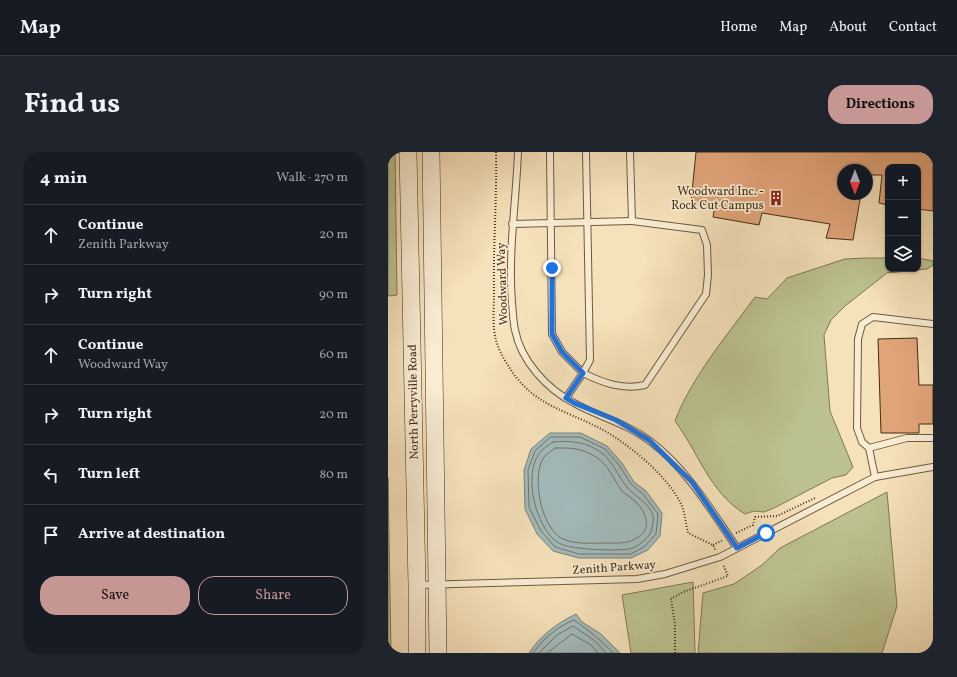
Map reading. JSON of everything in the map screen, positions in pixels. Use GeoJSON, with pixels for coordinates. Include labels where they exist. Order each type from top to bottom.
{"type":"FeatureCollection","features":[{"type":"Feature","properties":{"kind":"main road","name":"North Perryville Road"},"geometry":{"type":"LineString","coordinates":[[408,152],[417,585],[417,653]]}},
{"type":"Feature","properties":{"kind":"main road","name":"North Perryville Road"},"geometry":{"type":"LineString","coordinates":[[431,152],[438,653]]}},
{"type":"Feature","properties":{"kind":"lane","name":"Woodward Way"},"geometry":{"type":"LineString","coordinates":[[518,152],[512,224],[510,275],[515,330],[522,348],[537,374],[566,398],[574,403],[616,420],[649,440],[692,482],[737,548]]}},
{"type":"Feature","properties":{"kind":"lane"},"geometry":{"type":"LineString","coordinates":[[512,224],[552,223],[587,222],[632,221],[702,230],[707,245],[708,275],[706,294],[645,385],[631,388],[602,382],[583,373],[562,352],[552,334],[552,223],[550,152]]}},
{"type":"Feature","properties":{"kind":"lane"},"geometry":{"type":"LineString","coordinates":[[566,398],[590,360],[586,152]]}},
{"type":"Feature","properties":{"kind":"lane"},"geometry":{"type":"LineString","coordinates":[[630,152],[632,221]]}},
{"type":"Feature","properties":{"kind":"lane"},"geometry":{"type":"LineString","coordinates":[[874,477],[868,448],[862,442],[857,428],[858,339],[862,324],[872,317],[933,324]]}},
{"type":"Feature","properties":{"kind":"lane"},"geometry":{"type":"LineString","coordinates":[[868,448],[907,438],[933,438]]}},
{"type":"Feature","properties":{"kind":"lane","name":"Zenith Parkway"},"geometry":{"type":"LineString","coordinates":[[417,585],[637,579],[692,567],[720,557],[874,477],[933,467]]}},
{"type":"Feature","properties":{"kind":"green space"},"geometry":{"type":"Polygon","coordinates":[[[388,152],[395,152],[397,295],[388,296],[388,152]]]}},
{"type":"Feature","properties":{"kind":"green space"},"geometry":{"type":"Polygon","coordinates":[[[885,258],[885,272],[897,272],[887,273],[845,306],[831,320],[824,335],[830,411],[853,467],[846,475],[832,478],[774,508],[764,512],[754,511],[745,514],[733,505],[714,484],[675,421],[690,389],[700,373],[755,297],[767,299],[787,278],[845,259],[885,258]]]}},
{"type":"Feature","properties":{"kind":"green space"},"geometry":{"type":"Polygon","coordinates":[[[921,259],[933,261],[933,265],[927,269],[921,270],[921,259]]]}},
{"type":"Feature","properties":{"kind":"green space"},"geometry":{"type":"Polygon","coordinates":[[[388,478],[391,653],[388,653],[388,478]]]}},
{"type":"Feature","properties":{"kind":"green space"},"geometry":{"type":"Polygon","coordinates":[[[887,492],[897,606],[882,653],[698,653],[703,593],[734,584],[762,565],[780,548],[887,492]]]}},
{"type":"Feature","properties":{"kind":"green space"},"geometry":{"type":"Polygon","coordinates":[[[693,582],[695,653],[631,653],[622,595],[693,582]]]}},
{"type":"Feature","properties":{"kind":"water"},"geometry":{"type":"Polygon","coordinates":[[[550,433],[581,433],[607,446],[622,463],[634,482],[646,491],[662,513],[660,536],[648,550],[631,558],[579,558],[553,551],[537,534],[525,509],[524,470],[531,449],[550,433]]]}},
{"type":"Feature","properties":{"kind":"water"},"geometry":{"type":"Polygon","coordinates":[[[576,614],[582,622],[601,634],[620,653],[529,653],[538,641],[550,630],[576,614]]]}},
{"type":"Feature","properties":{"kind":"building","name":"Woodward Inc. - Rock Cut Campus"},"geometry":{"type":"Polygon","coordinates":[[[696,152],[933,152],[933,211],[921,209],[921,164],[885,164],[885,204],[879,203],[882,175],[873,175],[873,164],[837,164],[837,200],[860,200],[853,240],[826,238],[830,224],[762,213],[759,225],[713,217],[715,206],[691,202],[696,152]]]}},
{"type":"Feature","properties":{"kind":"building"},"geometry":{"type":"Polygon","coordinates":[[[917,338],[919,385],[933,385],[933,424],[919,424],[919,433],[881,433],[878,339],[917,338]]]}},
{"type":"Feature","properties":{"kind":"place","name":"Woodward Inc. - Rock Cut Campus"},"geometry":{"type":"Point","coordinates":[776,198]}},
{"type":"Feature","properties":{"kind":"route"},"geometry":{"type":"LineString","coordinates":[[552,268],[552,334],[562,352],[583,373],[566,398],[574,403],[616,420],[649,440],[674,462],[692,482],[737,548],[766,533]]}}]}
